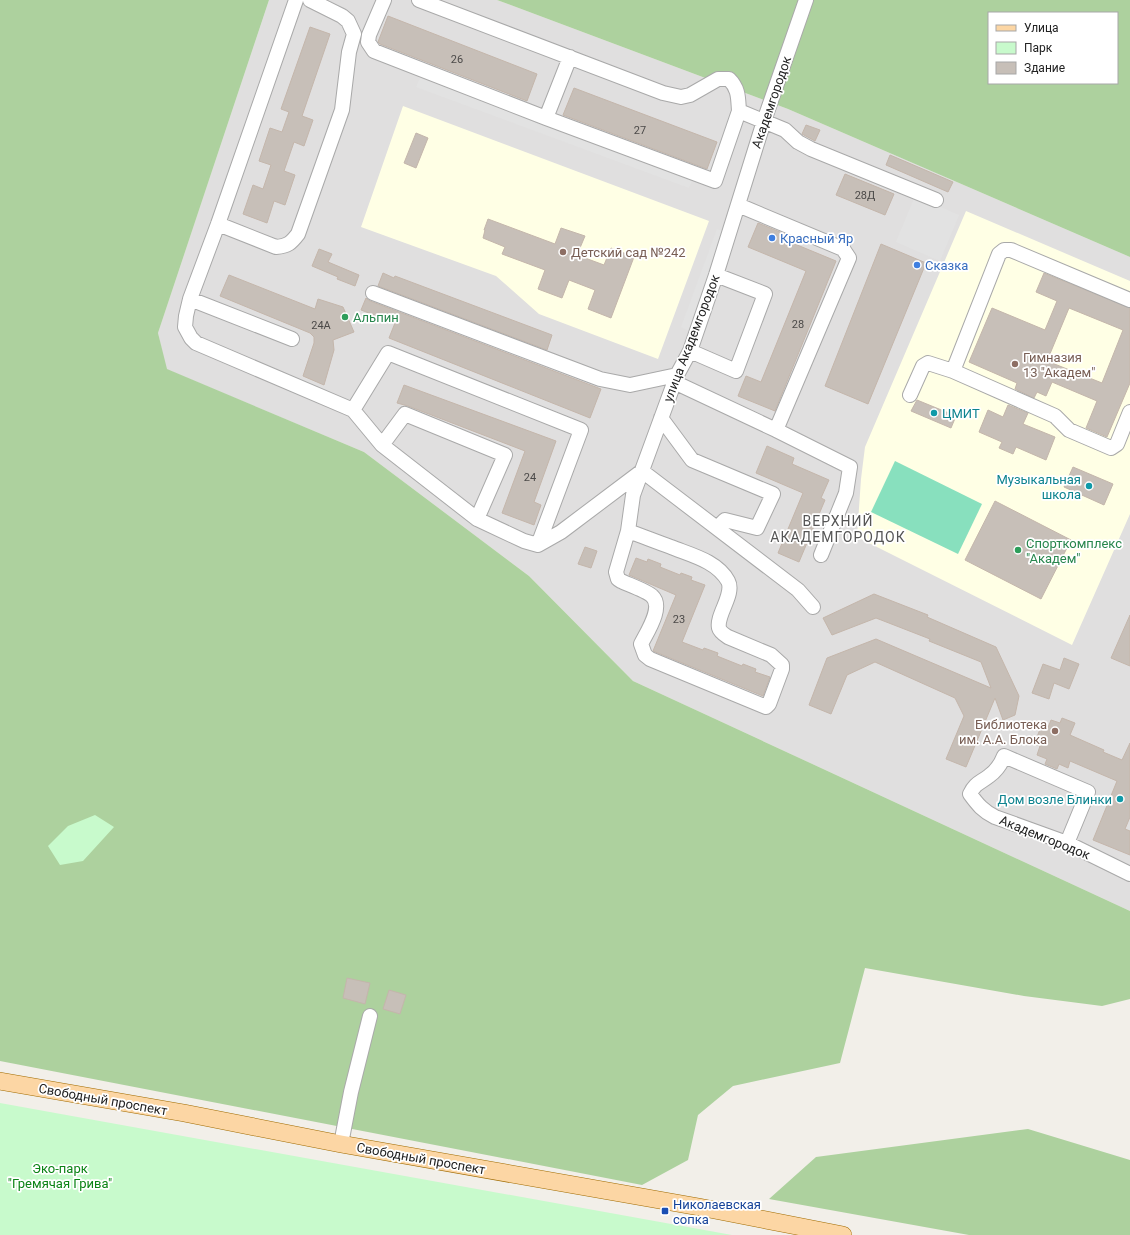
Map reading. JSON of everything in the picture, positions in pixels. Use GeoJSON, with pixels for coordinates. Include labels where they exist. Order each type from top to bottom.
{"type":"FeatureCollection","features":[{"type":"Feature","properties":{"kind":"main road","name":"Свободный проспект"},"geometry":{"type":"LineString","coordinates":[[0,1081],[341,1144],[699,1207],[843,1235]]}},
{"type":"Feature","properties":{"kind":"street"},"geometry":{"type":"LineString","coordinates":[[296,0],[218,224],[190,299],[185,327],[191,338],[196,343],[353,410],[382,445],[478,519],[524,541],[538,545],[561,532],[642,471],[798,590],[813,607]]}},
{"type":"Feature","properties":{"kind":"street"},"geometry":{"type":"LineString","coordinates":[[218,224],[276,247],[286,246],[298,234],[342,110],[349,52],[354,34],[348,21],[342,16],[310,0]]}},
{"type":"Feature","properties":{"kind":"street"},"geometry":{"type":"LineString","coordinates":[[384,0],[369,35],[368,42],[374,50],[546,118],[715,182],[739,111],[738,96],[735,86],[729,79],[718,79],[690,95],[681,97],[674,96],[419,0]]}},
{"type":"Feature","properties":{"kind":"street","name":"Академгородок"},"geometry":{"type":"LineString","coordinates":[[738,205],[764,121],[806,0]]}},
{"type":"Feature","properties":{"kind":"street"},"geometry":{"type":"LineString","coordinates":[[546,118],[570,57]]}},
{"type":"Feature","properties":{"kind":"street"},"geometry":{"type":"LineString","coordinates":[[739,111],[785,130],[798,142],[811,149],[936,200]]}},
{"type":"Feature","properties":{"kind":"street"},"geometry":{"type":"LineString","coordinates":[[738,205],[843,249],[849,258],[776,430]]}},
{"type":"Feature","properties":{"kind":"street","name":"улица Академгородок"},"geometry":{"type":"LineString","coordinates":[[628,531],[702,559],[717,568],[724,576],[730,588],[720,621],[719,628],[722,633],[771,655],[782,665],[782,669],[769,704],[766,706],[650,659],[645,655],[641,644],[656,612],[657,606],[651,595],[618,579],[616,572],[628,531],[633,495],[676,379],[690,351],[738,205]]}},
{"type":"Feature","properties":{"kind":"street"},"geometry":{"type":"LineString","coordinates":[[953,371],[999,254],[1004,250],[1011,250],[1130,300]]}},
{"type":"Feature","properties":{"kind":"street"},"geometry":{"type":"LineString","coordinates":[[690,351],[736,371],[766,294],[716,275]]}},
{"type":"Feature","properties":{"kind":"street"},"geometry":{"type":"LineString","coordinates":[[373,293],[600,379],[630,385],[676,379],[850,467],[846,493],[821,555]]}},
{"type":"Feature","properties":{"kind":"street"},"geometry":{"type":"LineString","coordinates":[[190,299],[292,339]]}},
{"type":"Feature","properties":{"kind":"street"},"geometry":{"type":"LineString","coordinates":[[353,410],[388,353],[581,430],[538,545]]}},
{"type":"Feature","properties":{"kind":"street"},"geometry":{"type":"LineString","coordinates":[[910,395],[923,366],[928,363],[953,371],[1055,416],[1069,430],[1111,448],[1117,444],[1130,412]]}},
{"type":"Feature","properties":{"kind":"street"},"geometry":{"type":"LineString","coordinates":[[382,445],[405,414],[505,455],[478,519]]}},
{"type":"Feature","properties":{"kind":"street"},"geometry":{"type":"LineString","coordinates":[[662,418],[692,460],[773,494],[757,528],[725,520],[717,528]]}},
{"type":"Feature","properties":{"kind":"street","name":"Академгородок"},"geometry":{"type":"LineString","coordinates":[[1067,843],[1088,792],[1004,756],[1000,765],[974,786],[970,794],[977,805],[985,812],[1067,843],[1130,874]]}},
{"type":"Feature","properties":{"kind":"street"},"geometry":{"type":"LineString","coordinates":[[341,1144],[351,1092],[370,1016]]}},
{"type":"Feature","properties":{"kind":"shaded area"},"geometry":{"type":"Polygon","coordinates":[[[269,0],[497,0],[788,109],[1130,257],[1130,911],[633,681],[529,576],[364,452],[166,369],[158,333],[269,0]]]}},
{"type":"Feature","properties":{"kind":"shaded area"},"geometry":{"type":"Polygon","coordinates":[[[420,78],[693,178],[689,188],[416,87],[420,78]]]}},
{"type":"Feature","properties":{"kind":"shaded area","name":"Детский сад №242"},"geometry":{"type":"Polygon","coordinates":[[[403,106],[709,221],[658,359],[539,314],[496,276],[361,227],[403,106]]]}},
{"type":"Feature","properties":{"kind":"shaded area"},"geometry":{"type":"Polygon","coordinates":[[[915,196],[959,215],[940,261],[896,242],[915,196]]]}},
{"type":"Feature","properties":{"kind":"shaded area","name":"Гимназия 13 \"Академ\""},"geometry":{"type":"Polygon","coordinates":[[[966,211],[1130,281],[1130,514],[1072,645],[857,537],[865,447],[966,211]]]}},
{"type":"Feature","properties":{"kind":"shaded area"},"geometry":{"type":"Polygon","coordinates":[[[717,229],[726,232],[689,331],[681,327],[717,229]]]}},
{"type":"Feature","properties":{"kind":"green space"},"geometry":{"type":"Polygon","coordinates":[[[0,0],[269,0],[158,333],[167,369],[364,452],[529,576],[633,681],[1130,911],[1130,999],[1102,1006],[1024,996],[865,968],[840,1063],[733,1086],[698,1115],[688,1160],[642,1185],[0,1061],[0,0]]]}},
{"type":"Feature","properties":{"kind":"green space"},"geometry":{"type":"Polygon","coordinates":[[[497,0],[1130,0],[1130,257],[788,109],[497,0]]]}},
{"type":"Feature","properties":{"kind":"green space"},"geometry":{"type":"Polygon","coordinates":[[[895,461],[982,504],[958,554],[871,512],[895,461]]]}},
{"type":"Feature","properties":{"kind":"green space"},"geometry":{"type":"Polygon","coordinates":[[[95,815],[114,827],[83,861],[60,865],[48,846],[68,826],[95,815]]]}},
{"type":"Feature","properties":{"kind":"green space","name":"Эко-парк \"Гремячая Грива\""},"geometry":{"type":"Polygon","coordinates":[[[0,1103],[732,1235],[0,1235],[0,1103]]]}},
{"type":"Feature","properties":{"kind":"green space"},"geometry":{"type":"Polygon","coordinates":[[[1028,1129],[1130,1160],[1130,1235],[969,1235],[769,1199],[816,1157],[1028,1129]]]}},
{"type":"Feature","properties":{"kind":"building"},"geometry":{"type":"Polygon","coordinates":[[[388,16],[537,74],[527,101],[380,44],[378,42],[388,16]]]}},
{"type":"Feature","properties":{"kind":"building"},"geometry":{"type":"Polygon","coordinates":[[[310,27],[330,34],[302,116],[313,120],[304,146],[294,142],[284,171],[295,175],[285,205],[274,201],[267,223],[243,214],[253,185],[263,189],[271,165],[259,161],[270,128],[282,132],[289,112],[281,109],[310,27]]]}},
{"type":"Feature","properties":{"kind":"building"},"geometry":{"type":"Polygon","coordinates":[[[574,88],[717,142],[707,169],[563,115],[574,88]]]}},
{"type":"Feature","properties":{"kind":"building"},"geometry":{"type":"Polygon","coordinates":[[[806,125],[820,130],[815,141],[802,134],[806,125]]]}},
{"type":"Feature","properties":{"kind":"building"},"geometry":{"type":"Polygon","coordinates":[[[416,133],[428,138],[416,168],[404,163],[416,133]]]}},
{"type":"Feature","properties":{"kind":"building"},"geometry":{"type":"Polygon","coordinates":[[[890,155],[953,182],[948,192],[886,165],[890,155]]]}},
{"type":"Feature","properties":{"kind":"building"},"geometry":{"type":"Polygon","coordinates":[[[845,174],[894,194],[885,215],[836,195],[845,174]]]}},
{"type":"Feature","properties":{"kind":"building"},"geometry":{"type":"Polygon","coordinates":[[[488,219],[555,244],[561,228],[585,236],[577,255],[604,265],[611,248],[634,257],[611,318],[588,309],[595,290],[569,280],[562,298],[538,289],[545,270],[502,254],[505,247],[483,238],[488,219]]]}},
{"type":"Feature","properties":{"kind":"building"},"geometry":{"type":"Polygon","coordinates":[[[758,223],[792,237],[790,242],[836,261],[775,411],[738,396],[746,376],[761,382],[806,271],[748,247],[758,223]]]}},
{"type":"Feature","properties":{"kind":"building"},"geometry":{"type":"Polygon","coordinates":[[[881,244],[926,263],[868,404],[825,386],[881,244]]]}},
{"type":"Feature","properties":{"kind":"building"},"geometry":{"type":"Polygon","coordinates":[[[319,249],[332,254],[328,262],[359,275],[355,286],[337,279],[338,277],[312,266],[319,249]]]}},
{"type":"Feature","properties":{"kind":"building"},"geometry":{"type":"Polygon","coordinates":[[[383,273],[394,278],[395,276],[552,335],[547,350],[378,286],[383,273]]]}},
{"type":"Feature","properties":{"kind":"building"},"geometry":{"type":"Polygon","coordinates":[[[1044,273],[1130,308],[1130,383],[1107,437],[1086,428],[1097,401],[1052,382],[1046,396],[1037,392],[1034,398],[1015,389],[1017,383],[969,362],[992,308],[1045,330],[1057,301],[1036,292],[1044,273]],[[1069,308],[1047,361],[1102,383],[1123,330],[1069,308]]]}},
{"type":"Feature","properties":{"kind":"building"},"geometry":{"type":"Polygon","coordinates":[[[229,275],[315,309],[318,299],[343,307],[354,332],[333,340],[334,350],[324,385],[303,376],[314,343],[314,337],[310,333],[220,296],[229,275]]]}},
{"type":"Feature","properties":{"kind":"building"},"geometry":{"type":"Polygon","coordinates":[[[366,298],[370,301],[601,389],[590,418],[389,338],[395,323],[361,310],[366,298]]]}},
{"type":"Feature","properties":{"kind":"building"},"geometry":{"type":"Polygon","coordinates":[[[404,385],[556,441],[534,502],[541,505],[534,525],[502,513],[525,451],[397,403],[404,385]]]}},
{"type":"Feature","properties":{"kind":"building","name":"ЦМИТ"},"geometry":{"type":"Polygon","coordinates":[[[917,400],[956,416],[951,428],[911,411],[917,400]]]}},
{"type":"Feature","properties":{"kind":"building"},"geometry":{"type":"Polygon","coordinates":[[[1008,405],[1028,413],[1023,424],[1055,437],[1046,460],[1016,447],[1013,454],[999,448],[1002,442],[979,432],[988,410],[1003,417],[1008,405]]]}},
{"type":"Feature","properties":{"kind":"building"},"geometry":{"type":"Polygon","coordinates":[[[767,446],[794,458],[792,464],[829,480],[821,498],[825,500],[799,562],[778,553],[803,493],[756,473],[767,446]]]}},
{"type":"Feature","properties":{"kind":"building","name":"Музыкальная школа"},"geometry":{"type":"Polygon","coordinates":[[[1073,467],[1113,484],[1104,505],[1064,487],[1073,467]]]}},
{"type":"Feature","properties":{"kind":"building","name":"Спорткомплекс \"Академ\""},"geometry":{"type":"Polygon","coordinates":[[[995,501],[1071,540],[1041,599],[965,560],[995,501]]]}},
{"type":"Feature","properties":{"kind":"building"},"geometry":{"type":"Polygon","coordinates":[[[585,547],[597,551],[591,568],[578,564],[585,547]]]}},
{"type":"Feature","properties":{"kind":"building"},"geometry":{"type":"Polygon","coordinates":[[[636,558],[647,562],[648,559],[661,564],[660,567],[680,575],[681,573],[692,577],[691,580],[705,585],[682,642],[703,650],[704,648],[718,653],[717,656],[742,666],[743,664],[756,669],[755,672],[770,677],[763,696],[653,651],[676,595],[629,575],[636,558]]]}},
{"type":"Feature","properties":{"kind":"building"},"geometry":{"type":"Polygon","coordinates":[[[874,594],[928,615],[927,617],[996,647],[1019,696],[1015,715],[1003,720],[995,698],[966,767],[946,759],[964,716],[955,698],[875,662],[847,675],[831,714],[809,705],[827,658],[876,639],[991,688],[981,662],[929,641],[930,639],[876,618],[832,635],[823,618],[874,594]]]}},
{"type":"Feature","properties":{"kind":"building"},"geometry":{"type":"Polygon","coordinates":[[[1130,615],[1130,666],[1111,658],[1130,615]]]}},
{"type":"Feature","properties":{"kind":"building"},"geometry":{"type":"Polygon","coordinates":[[[1064,658],[1079,664],[1069,689],[1054,683],[1049,699],[1032,693],[1043,664],[1060,670],[1064,658]]]}},
{"type":"Feature","properties":{"kind":"building","name":"Дом возле Блинки"},"geometry":{"type":"Polygon","coordinates":[[[1062,718],[1075,723],[1070,735],[1104,750],[1103,752],[1122,760],[1130,743],[1130,817],[1125,829],[1130,831],[1130,855],[1093,840],[1117,781],[1070,761],[1068,768],[1059,764],[1057,769],[1045,764],[1047,759],[1037,755],[1040,746],[1034,744],[1041,727],[1047,730],[1051,720],[1060,723],[1062,718]]]}},
{"type":"Feature","properties":{"kind":"building"},"geometry":{"type":"Polygon","coordinates":[[[347,978],[370,983],[365,1004],[343,998],[347,978]]]}},
{"type":"Feature","properties":{"kind":"building"},"geometry":{"type":"Polygon","coordinates":[[[389,990],[406,995],[400,1014],[383,1009],[389,990]]]}},
{"type":"Feature","properties":{"kind":"place","name":"Красный Яр"},"geometry":{"type":"Point","coordinates":[772,238]}},
{"type":"Feature","properties":{"kind":"place","name":"Детский сад №242"},"geometry":{"type":"Point","coordinates":[563,252]}},
{"type":"Feature","properties":{"kind":"place","name":"Сказка"},"geometry":{"type":"Point","coordinates":[917,265]}},
{"type":"Feature","properties":{"kind":"place","name":"Альпин"},"geometry":{"type":"Point","coordinates":[345,317]}},
{"type":"Feature","properties":{"kind":"place","name":"Гимназия 13 \"Академ\""},"geometry":{"type":"Point","coordinates":[1015,364]}},
{"type":"Feature","properties":{"kind":"place","name":"ЦМИТ"},"geometry":{"type":"Point","coordinates":[934,413]}},
{"type":"Feature","properties":{"kind":"place","name":"Музыкальная школа"},"geometry":{"type":"Point","coordinates":[1089,486]}},
{"type":"Feature","properties":{"kind":"place","name":"Спорткомплекс \"Академ\""},"geometry":{"type":"Point","coordinates":[1018,550]}},
{"type":"Feature","properties":{"kind":"place","name":"Библиотека им. А.А. Блока"},"geometry":{"type":"Point","coordinates":[1055,731]}},
{"type":"Feature","properties":{"kind":"place","name":"Дом возле Блинки"},"geometry":{"type":"Point","coordinates":[1120,799]}},
{"type":"Feature","properties":{"kind":"place","name":"Николаевская сопка"},"geometry":{"type":"Point","coordinates":[665,1211]}},
{"type":"Feature","properties":{"kind":"district","name":"ВЕРХНИЙ АКАДЕМГОРОДОК"},"geometry":{"type":"Point","coordinates":[838,530]}}]}
